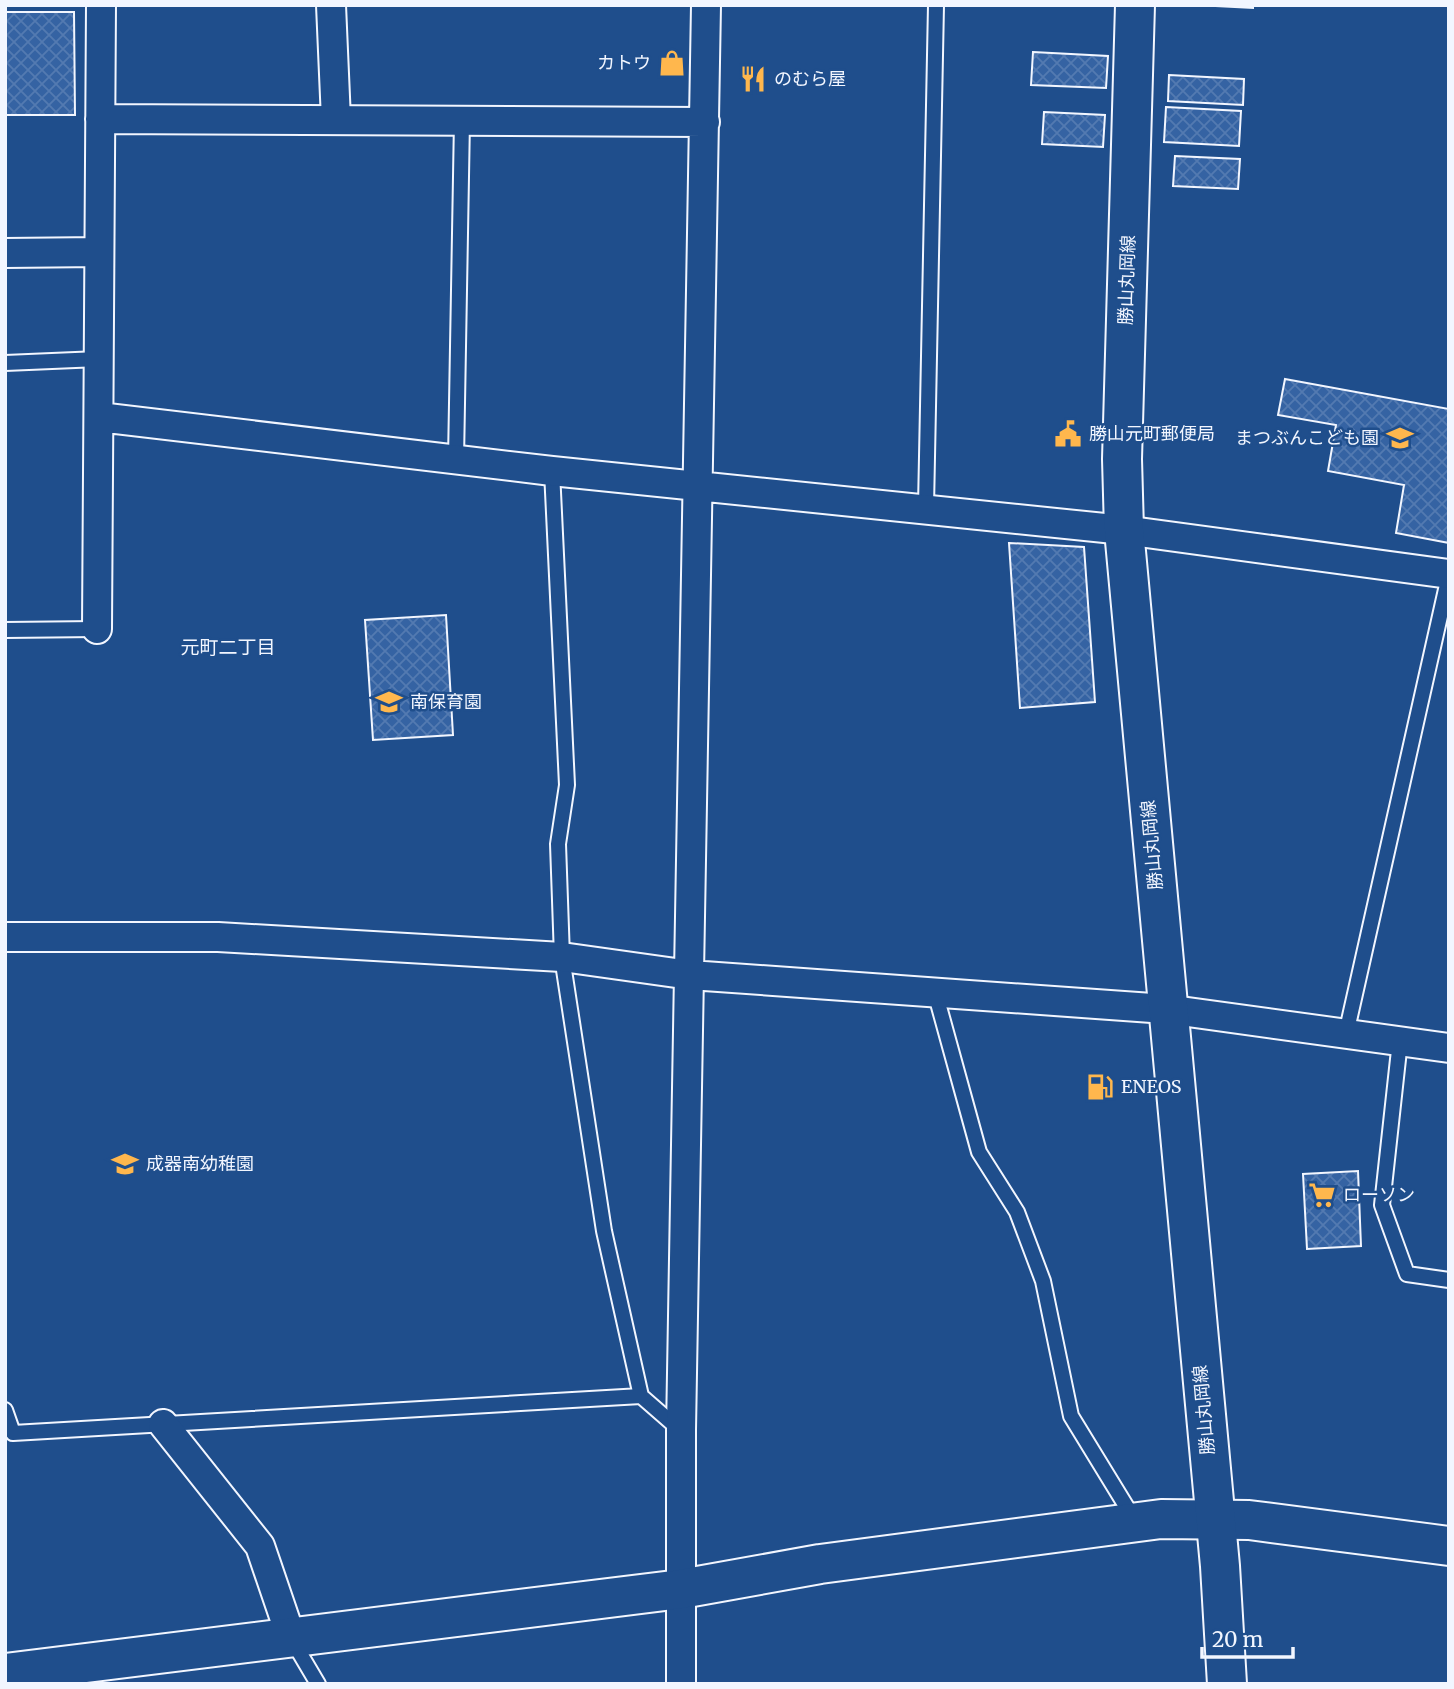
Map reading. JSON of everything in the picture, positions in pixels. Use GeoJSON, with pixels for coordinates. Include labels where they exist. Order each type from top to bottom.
{"type":"FeatureCollection","features":[{"type":"Feature","properties":{"kind":"main road","name":"勝山丸岡線"},"geometry":{"type":"LineString","coordinates":[[1135,5],[1122,459],[1124,530],[1215,1519],[1227,1684]]}},
{"type":"Feature","properties":{"kind":"main road"},"geometry":{"type":"LineString","coordinates":[[5,1673],[292,1640],[681,1589],[820,1564],[1135,1522],[1215,1519],[1449,1546]]}},
{"type":"Feature","properties":{"kind":"street"},"geometry":{"type":"LineString","coordinates":[[97,629],[100,5]]}},
{"type":"Feature","properties":{"kind":"street"},"geometry":{"type":"LineString","coordinates":[[331,5],[336,120]]}},
{"type":"Feature","properties":{"kind":"street"},"geometry":{"type":"LineString","coordinates":[[681,1684],[681,1430],[700,485],[706,5]]}},
{"type":"Feature","properties":{"kind":"street"},"geometry":{"type":"LineString","coordinates":[[100,120],[705,122]]}},
{"type":"Feature","properties":{"kind":"street"},"geometry":{"type":"LineString","coordinates":[[5,253],[99,253]]}},
{"type":"Feature","properties":{"kind":"street"},"geometry":{"type":"LineString","coordinates":[[99,417],[552,471],[926,507],[1124,530],[1449,575]]}},
{"type":"Feature","properties":{"kind":"street"},"geometry":{"type":"LineString","coordinates":[[5,937],[218,937],[562,957],[690,975],[1166,1009],[1449,1048]]}},
{"type":"Feature","properties":{"kind":"street"},"geometry":{"type":"LineString","coordinates":[[163,1424],[260,1546],[292,1640]]}},
{"type":"Feature","properties":{"kind":"lane"},"geometry":{"type":"LineString","coordinates":[[926,507],[936,5]]}},
{"type":"Feature","properties":{"kind":"lane"},"geometry":{"type":"LineString","coordinates":[[456,460],[462,120]]}},
{"type":"Feature","properties":{"kind":"lane"},"geometry":{"type":"LineString","coordinates":[[5,363],[99,359]]}},
{"type":"Feature","properties":{"kind":"lane"},"geometry":{"type":"LineString","coordinates":[[552,471],[566,785],[558,844],[562,957],[604,1231],[641,1396],[681,1430]]}},
{"type":"Feature","properties":{"kind":"lane"},"geometry":{"type":"LineString","coordinates":[[1346,1034],[1449,575]]}},
{"type":"Feature","properties":{"kind":"lane"},"geometry":{"type":"LineString","coordinates":[[5,630],[97,629]]}},
{"type":"Feature","properties":{"kind":"lane"},"geometry":{"type":"LineString","coordinates":[[934,992],[979,1153],[1017,1212],[1043,1281],[1071,1416],[1135,1522]]}},
{"type":"Feature","properties":{"kind":"lane"},"geometry":{"type":"LineString","coordinates":[[1400,1041],[1382,1205],[1407,1274],[1449,1280]]}},
{"type":"Feature","properties":{"kind":"lane"},"geometry":{"type":"LineString","coordinates":[[5,1410],[13,1433],[641,1396]]}},
{"type":"Feature","properties":{"kind":"lane"},"geometry":{"type":"LineString","coordinates":[[292,1640],[318,1684]]}},
{"type":"Feature","properties":{"kind":"building"},"geometry":{"type":"Polygon","coordinates":[[[1196,5],[1253,5],[1253,8],[1196,5]]]}},
{"type":"Feature","properties":{"kind":"building"},"geometry":{"type":"Polygon","coordinates":[[[5,12],[74,12],[75,115],[5,115],[5,12]]]}},
{"type":"Feature","properties":{"kind":"building"},"geometry":{"type":"Polygon","coordinates":[[[1033,52],[1108,56],[1106,88],[1031,85],[1033,52]]]}},
{"type":"Feature","properties":{"kind":"building"},"geometry":{"type":"Polygon","coordinates":[[[1169,75],[1244,79],[1243,105],[1168,101],[1169,75]]]}},
{"type":"Feature","properties":{"kind":"building"},"geometry":{"type":"Polygon","coordinates":[[[1166,107],[1241,111],[1239,146],[1164,142],[1166,107]]]}},
{"type":"Feature","properties":{"kind":"building"},"geometry":{"type":"Polygon","coordinates":[[[1044,112],[1105,115],[1103,147],[1042,144],[1044,112]]]}},
{"type":"Feature","properties":{"kind":"building"},"geometry":{"type":"Polygon","coordinates":[[[1175,156],[1240,159],[1238,189],[1173,186],[1175,156]]]}},
{"type":"Feature","properties":{"kind":"building"},"geometry":{"type":"Polygon","coordinates":[[[1285,379],[1449,409],[1449,543],[1396,533],[1404,485],[1328,471],[1336,425],[1278,415],[1285,379]]]}},
{"type":"Feature","properties":{"kind":"building"},"geometry":{"type":"Polygon","coordinates":[[[1009,543],[1084,547],[1095,702],[1020,708],[1009,543]]]}},
{"type":"Feature","properties":{"kind":"building"},"geometry":{"type":"Polygon","coordinates":[[[446,615],[453,735],[373,740],[365,620],[446,615]]]}},
{"type":"Feature","properties":{"kind":"building"},"geometry":{"type":"Polygon","coordinates":[[[1358,1171],[1361,1246],[1307,1249],[1303,1174],[1358,1171]]]}},
{"type":"Feature","properties":{"kind":"place","name":"カトウ"},"geometry":{"type":"Point","coordinates":[672,63]}},
{"type":"Feature","properties":{"kind":"place","name":"のむら屋"},"geometry":{"type":"Point","coordinates":[753,79]}},
{"type":"Feature","properties":{"kind":"place","name":"勝山元町郵便局"},"geometry":{"type":"Point","coordinates":[1068,434]}},
{"type":"Feature","properties":{"kind":"place","name":"まつぶんこども園"},"geometry":{"type":"Point","coordinates":[1400,438]}},
{"type":"Feature","properties":{"kind":"place","name":"南保育園"},"geometry":{"type":"Point","coordinates":[389,702]}},
{"type":"Feature","properties":{"kind":"place","name":"ENEOS"},"geometry":{"type":"Point","coordinates":[1100,1087]}},
{"type":"Feature","properties":{"kind":"place","name":"成器南幼稚園"},"geometry":{"type":"Point","coordinates":[125,1164]}},
{"type":"Feature","properties":{"kind":"place","name":"ローソン"},"geometry":{"type":"Point","coordinates":[1322,1195]}},
{"type":"Feature","properties":{"kind":"district","name":"元町二丁目"},"geometry":{"type":"Point","coordinates":[228,647]}}]}
